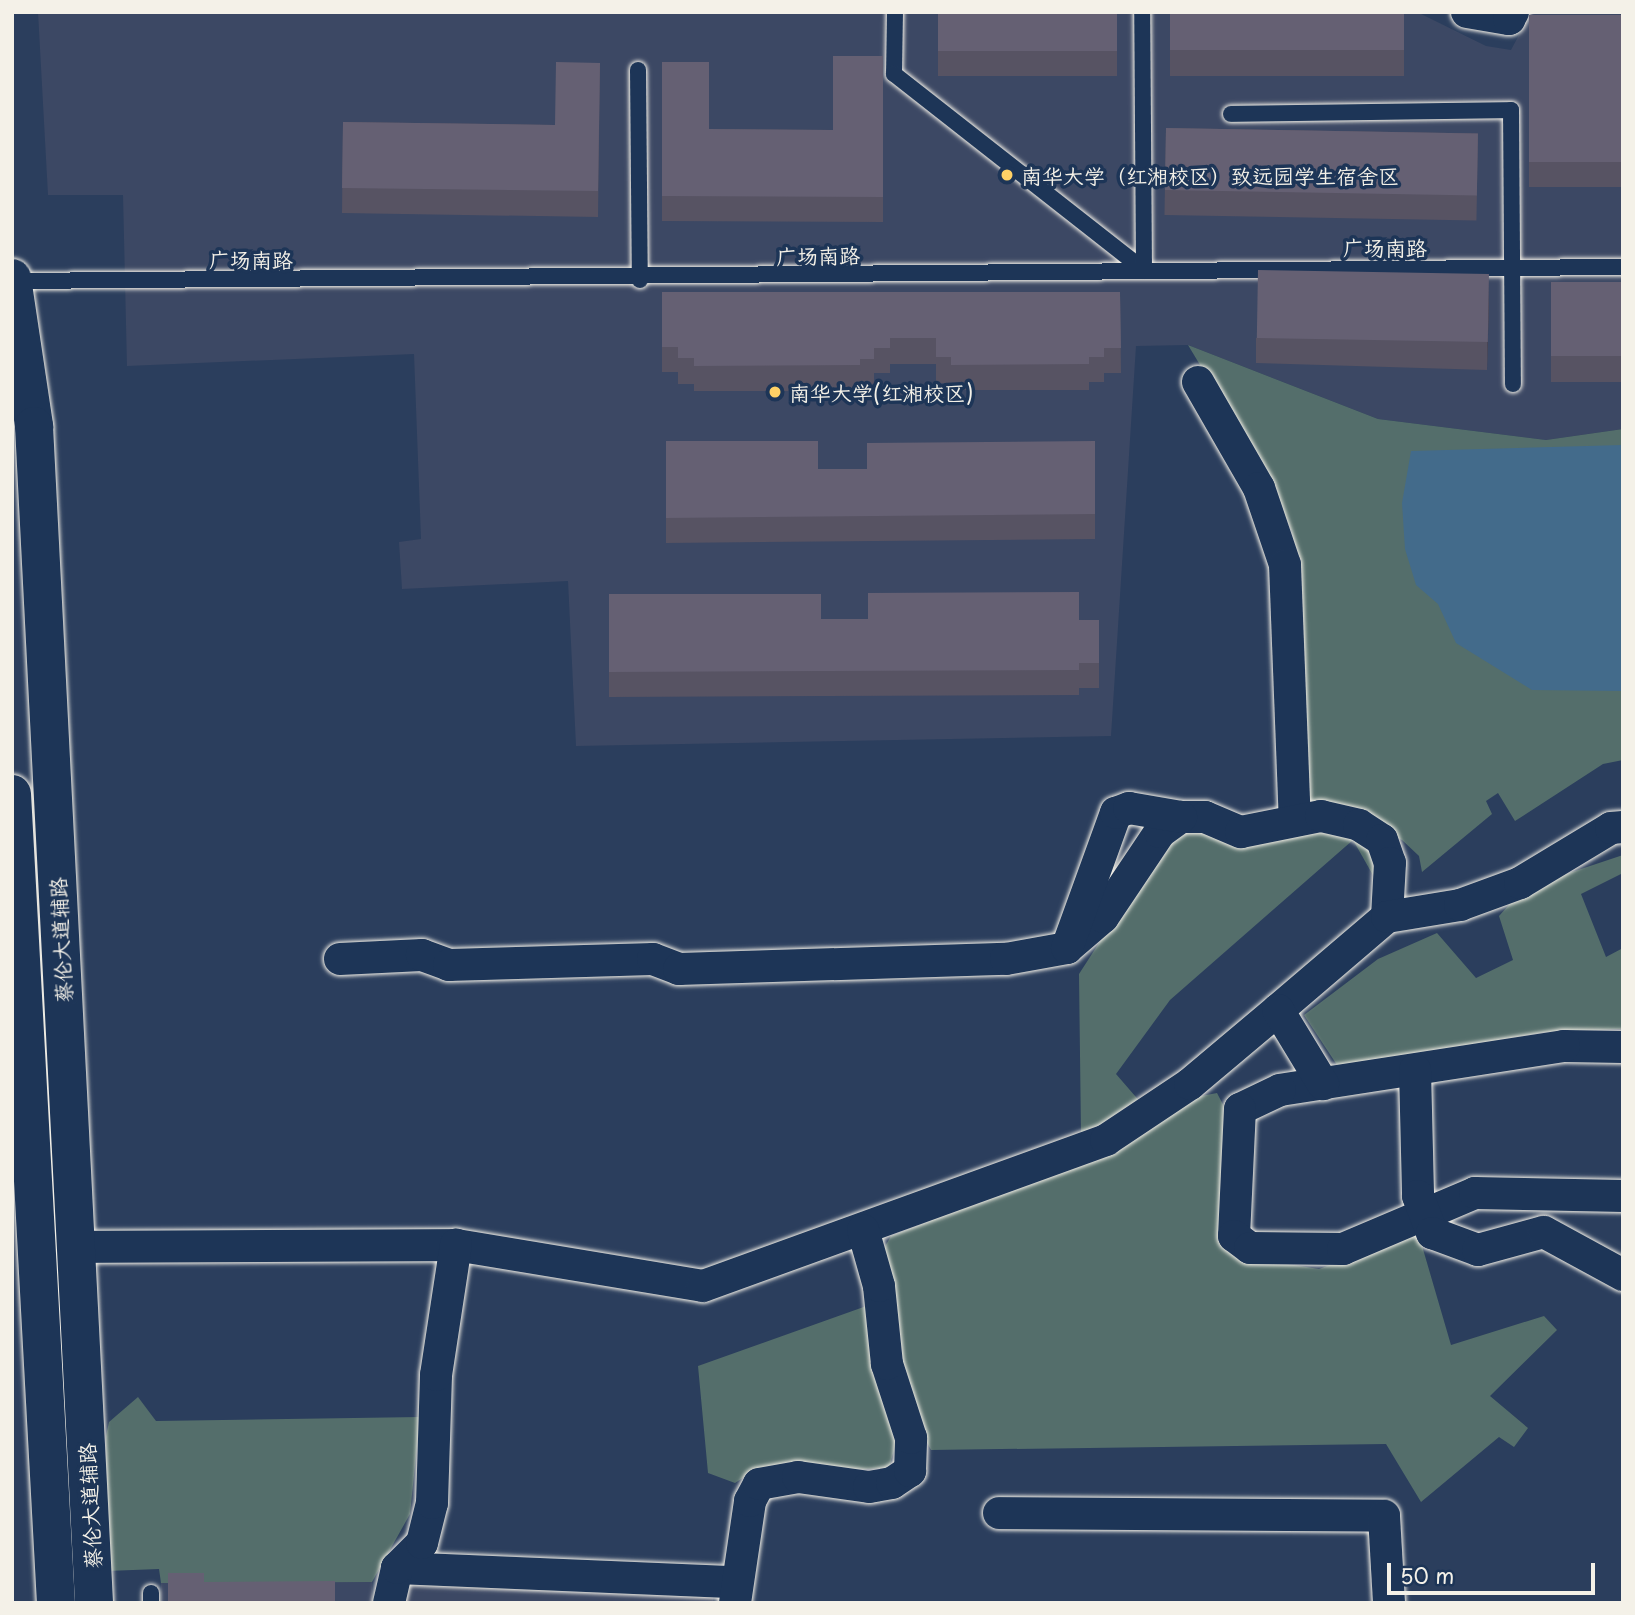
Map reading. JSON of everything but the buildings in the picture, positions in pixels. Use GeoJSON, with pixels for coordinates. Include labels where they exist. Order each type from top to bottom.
{"type":"FeatureCollection","features":[{"type":"Feature","properties":{"kind":"main road","name":"蔡伦大道辅路"},"geometry":{"type":"LineString","coordinates":[[13,280],[34,426],[94,1603]]}},
{"type":"Feature","properties":{"kind":"main road"},"geometry":{"type":"LineString","coordinates":[[12,794],[56,1603]]}},
{"type":"Feature","properties":{"kind":"street"},"geometry":{"type":"LineString","coordinates":[[1467,12],[1509,19],[1513,12]]}},
{"type":"Feature","properties":{"kind":"street"},"geometry":{"type":"LineString","coordinates":[[1198,382],[1259,488],[1285,565],[1295,820]]}},
{"type":"Feature","properties":{"kind":"street"},"geometry":{"type":"LineString","coordinates":[[1067,948],[1116,813],[1129,808],[1181,817],[1205,817],[1241,832],[1321,816],[1359,825],[1381,840],[1393,894],[1387,917]]}},
{"type":"Feature","properties":{"kind":"street"},"geometry":{"type":"LineString","coordinates":[[340,959],[422,956],[449,965],[653,959],[679,969],[950,963],[1067,948],[1102,917],[1160,832],[1181,817]]}},
{"type":"Feature","properties":{"kind":"street"},"geometry":{"type":"LineString","coordinates":[[76,1247],[456,1245],[677,1287],[704,1286],[1106,1140],[1191,1084],[1387,917],[1460,905],[1508,887],[1611,828],[1623,828]]}},
{"type":"Feature","properties":{"kind":"street"},"geometry":{"type":"LineString","coordinates":[[1278,1010],[1323,1084]]}},
{"type":"Feature","properties":{"kind":"street"},"geometry":{"type":"LineString","coordinates":[[1623,1047],[1564,1046],[1280,1090],[1240,1109],[1238,1245],[1343,1250],[1475,1193],[1623,1196]]}},
{"type":"Feature","properties":{"kind":"street"},"geometry":{"type":"LineString","coordinates":[[1415,1070],[1418,1196],[1432,1233],[1452,1245],[1479,1250],[1544,1232],[1623,1275]]}},
{"type":"Feature","properties":{"kind":"street"},"geometry":{"type":"LineString","coordinates":[[397,1568],[735,1592],[759,1484],[798,1477],[869,1487],[892,1483],[910,1471],[911,1438],[887,1364],[879,1286],[863,1230]]}},
{"type":"Feature","properties":{"kind":"street"},"geometry":{"type":"LineString","coordinates":[[389,1603],[397,1568],[422,1543],[432,1503],[436,1375],[456,1245]]}},
{"type":"Feature","properties":{"kind":"street"},"geometry":{"type":"LineString","coordinates":[[999,1513],[1384,1516],[1389,1603]]}},
{"type":"Feature","properties":{"kind":"lane"},"geometry":{"type":"LineString","coordinates":[[895,12],[894,74],[1144,270]]}},
{"type":"Feature","properties":{"kind":"lane"},"geometry":{"type":"LineString","coordinates":[[1142,12],[1144,270]]}},
{"type":"Feature","properties":{"kind":"lane"},"geometry":{"type":"LineString","coordinates":[[638,70],[640,280]]}},
{"type":"Feature","properties":{"kind":"lane"},"geometry":{"type":"LineString","coordinates":[[1231,114],[1511,110],[1513,384]]}},
{"type":"Feature","properties":{"kind":"lane","name":"广场南路"},"geometry":{"type":"LineString","coordinates":[[13,280],[640,280],[1144,270],[1623,267]]}},
{"type":"Feature","properties":{"kind":"shaded area","name":"南华大学(红湘校区)"},"geometry":{"type":"Polygon","coordinates":[[[38,12],[1417,12],[1486,46],[1511,50],[1531,12],[1623,12],[1623,429],[1546,440],[1378,419],[1188,345],[1136,346],[1111,736],[576,746],[568,581],[402,589],[399,542],[421,539],[414,354],[127,366],[123,195],[48,195],[38,12]]]}},
{"type":"Feature","properties":{"kind":"shaded area"},"geometry":{"type":"Polygon","coordinates":[[[1623,445],[1623,691],[1532,690],[1456,643],[1438,604],[1416,585],[1405,549],[1402,503],[1411,451],[1623,445]]]}},
{"type":"Feature","properties":{"kind":"shaded area"},"geometry":{"type":"Polygon","coordinates":[[[161,1582],[372,1582],[372,1603],[161,1603],[161,1582]]]}},
{"type":"Feature","properties":{"kind":"shaded area"},"geometry":{"type":"Polygon","coordinates":[[[403,1583],[713,1593],[713,1603],[403,1603],[403,1583]]]}},
{"type":"Feature","properties":{"kind":"green space"},"geometry":{"type":"Polygon","coordinates":[[[1188,345],[1378,419],[1546,440],[1623,429],[1623,760],[1603,764],[1515,821],[1498,793],[1486,801],[1492,814],[1422,872],[1419,856],[1402,840],[1311,803],[1305,796],[1303,650],[1292,532],[1271,483],[1188,345]]]}},
{"type":"Feature","properties":{"kind":"green space"},"geometry":{"type":"Polygon","coordinates":[[[1186,822],[1335,827],[1379,850],[1382,891],[1353,840],[1170,1000],[1116,1074],[1142,1104],[1081,1135],[1079,974],[1168,836],[1186,822]]]}},
{"type":"Feature","properties":{"kind":"green space"},"geometry":{"type":"Polygon","coordinates":[[[1623,855],[1623,873],[1581,894],[1606,957],[1623,948],[1623,1029],[1545,1032],[1339,1068],[1304,1015],[1378,959],[1437,933],[1476,978],[1513,960],[1499,916],[1524,888],[1623,855]]]}},
{"type":"Feature","properties":{"kind":"green space"},"geometry":{"type":"Polygon","coordinates":[[[1217,1093],[1230,1118],[1236,1256],[1319,1269],[1418,1232],[1451,1345],[1544,1316],[1557,1330],[1490,1396],[1528,1428],[1514,1447],[1499,1437],[1421,1502],[1386,1444],[931,1450],[908,1407],[883,1250],[891,1236],[1126,1145],[1196,1097],[1217,1093]]]}},
{"type":"Feature","properties":{"kind":"green space"},"geometry":{"type":"Polygon","coordinates":[[[872,1304],[899,1432],[889,1468],[749,1474],[735,1483],[708,1473],[698,1366],[872,1304]]]}},
{"type":"Feature","properties":{"kind":"green space"},"geometry":{"type":"Polygon","coordinates":[[[138,1397],[156,1421],[420,1417],[410,1514],[372,1582],[161,1583],[159,1569],[107,1571],[106,1436],[109,1422],[138,1397]]]}},
{"type":"Feature","properties":{"kind":"place","name":"南华大学（红湘校区）致远园学生宿舍区"},"geometry":{"type":"Point","coordinates":[1007,175]}},
{"type":"Feature","properties":{"kind":"place","name":"南华大学(红湘校区)"},"geometry":{"type":"Point","coordinates":[775,392]}}]}
